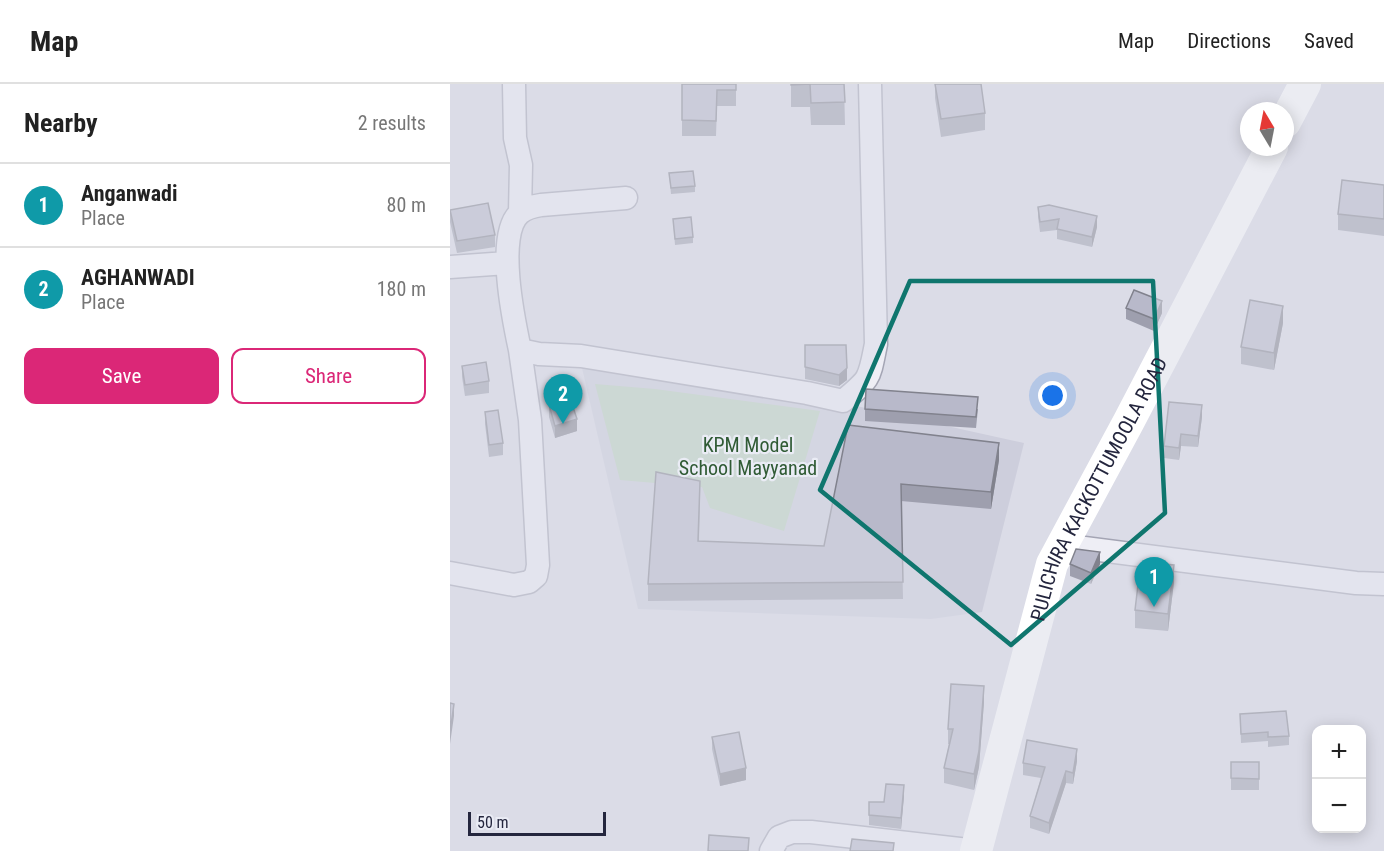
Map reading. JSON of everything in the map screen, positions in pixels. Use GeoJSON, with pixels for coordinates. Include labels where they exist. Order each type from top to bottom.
{"type":"FeatureCollection","features":[{"type":"Feature","properties":{"kind":"main road"},"geometry":{"type":"LineString","coordinates":[[1294,105],[1305,84]]}},
{"type":"Feature","properties":{"kind":"main road","name":"PULICHIRA KACKOTTUMOOLA ROAD"},"geometry":{"type":"LineString","coordinates":[[976,851],[1052,564],[1267,156]]}},
{"type":"Feature","properties":{"kind":"street"},"geometry":{"type":"LineString","coordinates":[[514,84],[515,138],[521,165],[520,213]]}},
{"type":"Feature","properties":{"kind":"street"},"geometry":{"type":"LineString","coordinates":[[520,350],[539,354],[581,356],[843,401],[870,377],[876,344],[870,84]]}},
{"type":"Feature","properties":{"kind":"street"},"geometry":{"type":"LineString","coordinates":[[450,573],[514,585],[529,582],[536,576],[538,565],[530,420],[512,312],[507,263],[508,238],[516,217],[531,207],[541,205],[626,198]]}},
{"type":"Feature","properties":{"kind":"street"},"geometry":{"type":"LineString","coordinates":[[450,267],[507,263]]}},
{"type":"Feature","properties":{"kind":"street"},"geometry":{"type":"LineString","coordinates":[[1061,545],[1356,583],[1384,584]]}},
{"type":"Feature","properties":{"kind":"street"},"geometry":{"type":"LineString","coordinates":[[771,851],[779,837],[792,832],[811,832],[976,851]]}},
{"type":"Feature","properties":{"kind":"highlighted area"},"geometry":{"type":"Polygon","coordinates":[[[910,281],[1153,281],[1165,513],[1011,645],[820,490],[910,281]]]}},
{"type":"Feature","properties":{"kind":"shaded area","name":"KPM Model School Mayyanad"},"geometry":{"type":"Polygon","coordinates":[[[582,368],[626,372],[861,407],[1024,443],[982,612],[931,619],[638,609],[582,368]]]}},
{"type":"Feature","properties":{"kind":"green space","name":"KPM Model School Mayyanad"},"geometry":{"type":"Polygon","coordinates":[[[595,384],[655,389],[820,411],[784,531],[710,508],[702,487],[620,480],[595,384]]]}},
{"type":"Feature","properties":{"kind":"building"},"geometry":{"type":"Polygon","coordinates":[[[682,84],[736,84],[736,90],[717,90],[716,121],[682,120],[682,84]]]}},
{"type":"Feature","properties":{"kind":"building"},"geometry":{"type":"Polygon","coordinates":[[[810,84],[844,84],[845,102],[811,103],[810,84]]]}},
{"type":"Feature","properties":{"kind":"building"},"geometry":{"type":"Polygon","coordinates":[[[935,84],[981,84],[985,113],[941,119],[935,84]]]}},
{"type":"Feature","properties":{"kind":"building"},"geometry":{"type":"Polygon","coordinates":[[[693,171],[695,186],[671,188],[669,173],[693,171]]]}},
{"type":"Feature","properties":{"kind":"building"},"geometry":{"type":"Polygon","coordinates":[[[1342,180],[1384,185],[1384,219],[1338,214],[1342,180]]]}},
{"type":"Feature","properties":{"kind":"building"},"geometry":{"type":"Polygon","coordinates":[[[488,203],[495,235],[457,241],[450,210],[488,203]]]}},
{"type":"Feature","properties":{"kind":"building"},"geometry":{"type":"Polygon","coordinates":[[[1049,205],[1097,216],[1092,237],[1057,229],[1059,219],[1040,222],[1038,207],[1049,205]]]}},
{"type":"Feature","properties":{"kind":"building"},"geometry":{"type":"Polygon","coordinates":[[[691,217],[693,237],[675,239],[673,219],[691,217]]]}},
{"type":"Feature","properties":{"kind":"building"},"geometry":{"type":"Polygon","coordinates":[[[1134,290],[1162,301],[1154,319],[1126,308],[1134,290]]]}},
{"type":"Feature","properties":{"kind":"building"},"geometry":{"type":"Polygon","coordinates":[[[1250,300],[1283,306],[1274,353],[1241,347],[1250,300]]]}},
{"type":"Feature","properties":{"kind":"building"},"geometry":{"type":"Polygon","coordinates":[[[805,345],[846,345],[847,368],[839,375],[805,367],[805,345]]]}},
{"type":"Feature","properties":{"kind":"building"},"geometry":{"type":"Polygon","coordinates":[[[486,362],[489,381],[465,385],[462,366],[486,362]]]}},
{"type":"Feature","properties":{"kind":"building"},"geometry":{"type":"Polygon","coordinates":[[[866,389],[978,397],[976,417],[865,409],[866,389]]]}},
{"type":"Feature","properties":{"kind":"building"},"geometry":{"type":"Polygon","coordinates":[[[570,398],[577,419],[555,426],[549,405],[570,398]]]}},
{"type":"Feature","properties":{"kind":"building"},"geometry":{"type":"Polygon","coordinates":[[[1169,402],[1202,405],[1198,436],[1181,434],[1179,448],[1164,446],[1169,402]]]}},
{"type":"Feature","properties":{"kind":"building"},"geometry":{"type":"Polygon","coordinates":[[[498,410],[503,443],[489,445],[485,412],[498,410]]]}},
{"type":"Feature","properties":{"kind":"building","name":"KPM Model School Mayyanad"},"geometry":{"type":"Polygon","coordinates":[[[848,425],[999,443],[991,492],[901,484],[903,582],[648,584],[656,472],[700,481],[698,541],[824,546],[848,425]]]}},
{"type":"Feature","properties":{"kind":"building"},"geometry":{"type":"Polygon","coordinates":[[[1076,549],[1100,552],[1091,573],[1070,564],[1076,549]]]}},
{"type":"Feature","properties":{"kind":"building"},"geometry":{"type":"Polygon","coordinates":[[[1154,563],[1174,565],[1168,614],[1135,610],[1140,568],[1154,570],[1154,563]]]}},
{"type":"Feature","properties":{"kind":"building"},"geometry":{"type":"Polygon","coordinates":[[[951,684],[984,686],[979,751],[974,774],[944,768],[953,729],[948,729],[951,684]]]}},
{"type":"Feature","properties":{"kind":"building"},"geometry":{"type":"Polygon","coordinates":[[[450,703],[454,704],[450,732],[450,703]]]}},
{"type":"Feature","properties":{"kind":"building"},"geometry":{"type":"Polygon","coordinates":[[[1286,711],[1289,736],[1268,737],[1268,732],[1241,734],[1240,714],[1286,711]]]}},
{"type":"Feature","properties":{"kind":"building"},"geometry":{"type":"Polygon","coordinates":[[[739,732],[746,768],[720,774],[712,737],[739,732]]]}},
{"type":"Feature","properties":{"kind":"building"},"geometry":{"type":"Polygon","coordinates":[[[1027,740],[1077,749],[1073,773],[1066,771],[1049,823],[1030,816],[1045,767],[1023,763],[1027,740]]]}},
{"type":"Feature","properties":{"kind":"building"},"geometry":{"type":"Polygon","coordinates":[[[1231,762],[1259,762],[1259,779],[1231,778],[1231,762]]]}},
{"type":"Feature","properties":{"kind":"building"},"geometry":{"type":"Polygon","coordinates":[[[886,784],[904,785],[901,818],[869,815],[869,802],[884,802],[886,784]]]}},
{"type":"Feature","properties":{"kind":"building"},"geometry":{"type":"Polygon","coordinates":[[[709,835],[749,838],[748,851],[708,851],[709,835]]]}},
{"type":"Feature","properties":{"kind":"building"},"geometry":{"type":"Polygon","coordinates":[[[852,839],[894,843],[893,851],[850,851],[852,839]]]}},
{"type":"Feature","properties":{"kind":"place","name":"AGHANWADI"},"geometry":{"type":"Point","coordinates":[563,424]}},
{"type":"Feature","properties":{"kind":"place","name":"Anganwadi"},"geometry":{"type":"Point","coordinates":[1154,607]}}]}
